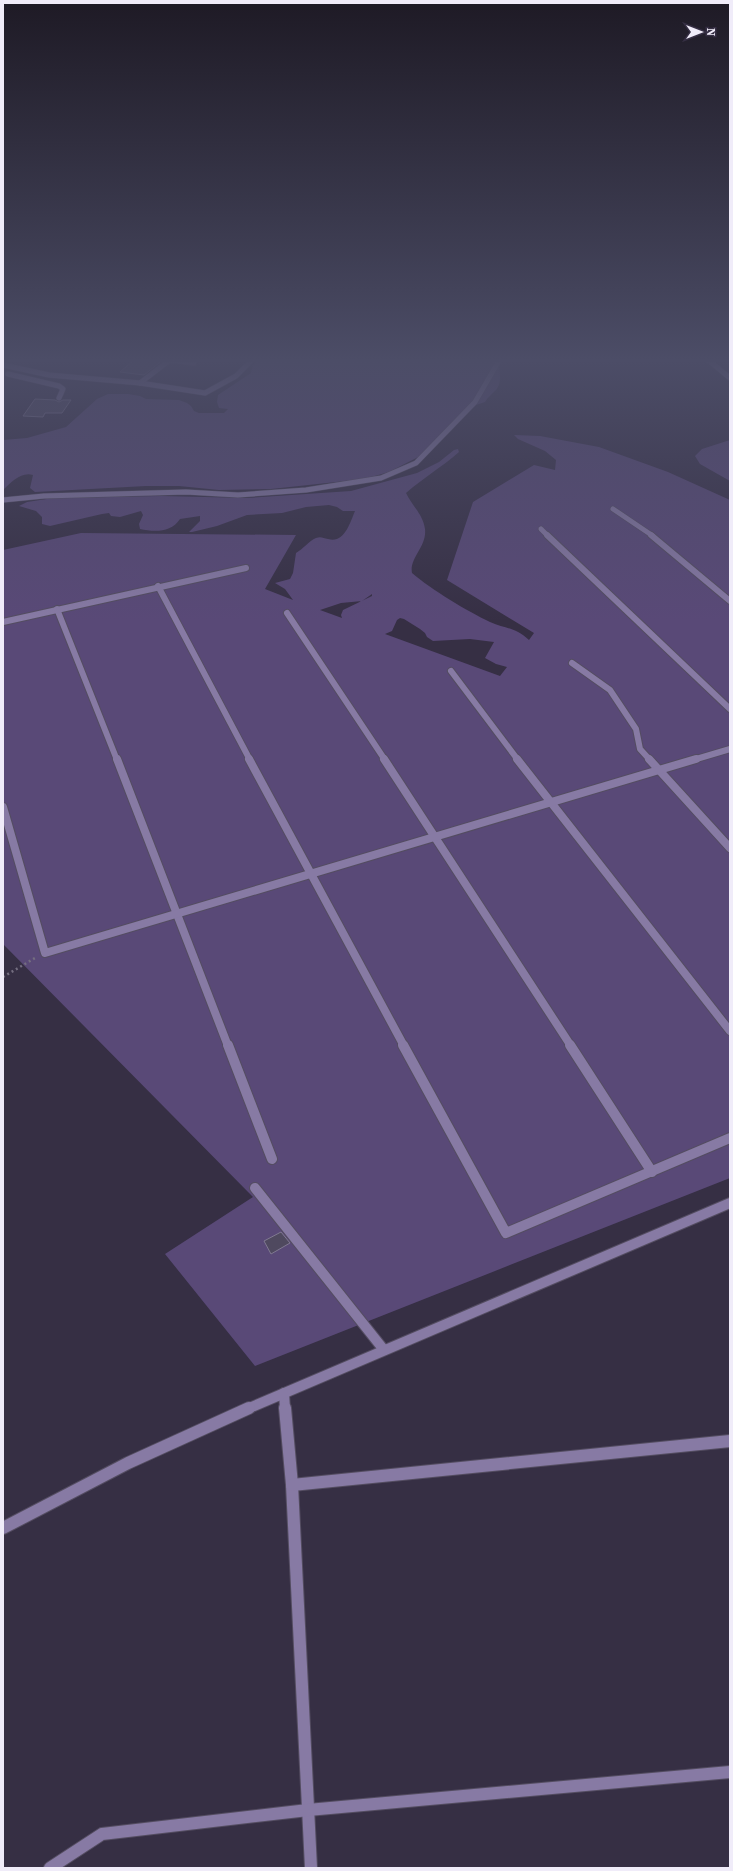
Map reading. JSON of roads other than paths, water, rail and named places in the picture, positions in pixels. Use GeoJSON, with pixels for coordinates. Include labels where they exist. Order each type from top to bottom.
{"type":"FeatureCollection","features":[{"type":"Feature","properties":{"kind":"street"},"geometry":{"type":"LineString","coordinates":[[3,500],[44,496],[186,492],[238,495],[306,490],[381,478],[400,471],[416,462],[431,446]]}},
{"type":"Feature","properties":{"kind":"street"},"geometry":{"type":"LineString","coordinates":[[613,509],[659,540],[730,601]]}},
{"type":"Feature","properties":{"kind":"street"},"geometry":{"type":"LineString","coordinates":[[541,529],[730,710]]}},
{"type":"Feature","properties":{"kind":"street"},"geometry":{"type":"LineString","coordinates":[[3,622],[158,586],[246,568]]}},
{"type":"Feature","properties":{"kind":"street"},"geometry":{"type":"LineString","coordinates":[[158,586],[310,874],[506,1234],[730,1138]]}},
{"type":"Feature","properties":{"kind":"street"},"geometry":{"type":"LineString","coordinates":[[57,609],[178,914],[272,1159]]}},
{"type":"Feature","properties":{"kind":"street"},"geometry":{"type":"LineString","coordinates":[[287,613],[436,837],[652,1172]]}},
{"type":"Feature","properties":{"kind":"street"},"geometry":{"type":"LineString","coordinates":[[572,662],[610,690],[636,729],[640,749],[661,770],[730,848]]}},
{"type":"Feature","properties":{"kind":"street"},"geometry":{"type":"LineString","coordinates":[[451,671],[550,803],[730,1031]]}},
{"type":"Feature","properties":{"kind":"street"},"geometry":{"type":"LineString","coordinates":[[3,807],[45,953],[730,750]]}},
{"type":"Feature","properties":{"kind":"street"},"geometry":{"type":"LineString","coordinates":[[255,1188],[384,1350]]}},
{"type":"Feature","properties":{"kind":"street"},"geometry":{"type":"LineString","coordinates":[[3,1528],[52,1501],[165,1446],[284,1393],[730,1203]]}},
{"type":"Feature","properties":{"kind":"street"},"geometry":{"type":"LineString","coordinates":[[284,1393],[292,1485],[312,1868]]}},
{"type":"Feature","properties":{"kind":"street"},"geometry":{"type":"LineString","coordinates":[[292,1485],[730,1441]]}},
{"type":"Feature","properties":{"kind":"street"},"geometry":{"type":"LineString","coordinates":[[50,1868],[102,1834],[308,1810],[730,1772]]}}]}
